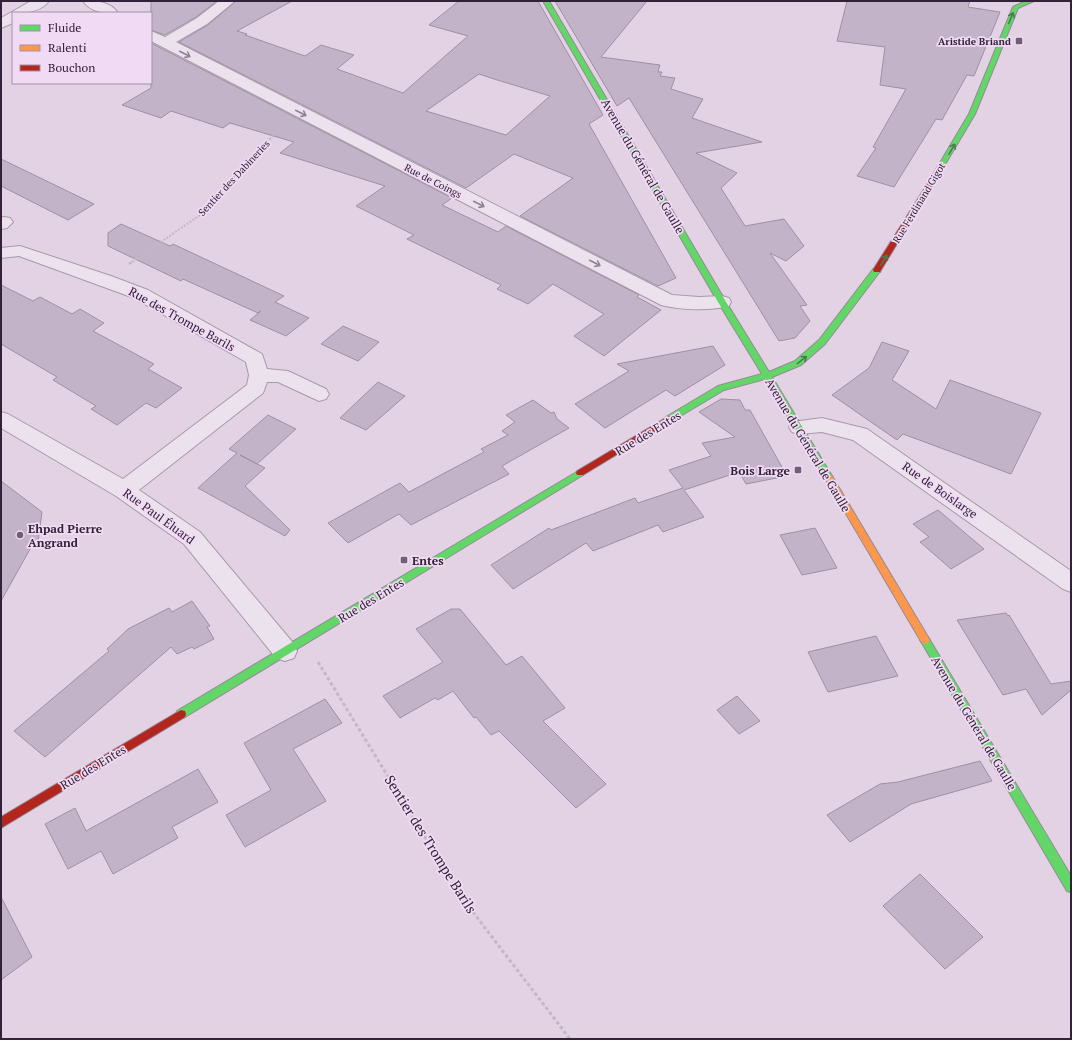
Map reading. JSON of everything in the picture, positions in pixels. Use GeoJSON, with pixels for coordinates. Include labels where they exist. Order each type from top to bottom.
{"type":"FeatureCollection","features":[{"type":"Feature","properties":{"kind":"street"},"geometry":{"type":"LineString","coordinates":[[22,12],[42,1]]}},
{"type":"Feature","properties":{"kind":"street"},"geometry":{"type":"LineString","coordinates":[[90,1],[109,12]]}},
{"type":"Feature","properties":{"kind":"street"},"geometry":{"type":"LineString","coordinates":[[158,39],[202,21],[228,1]]}},
{"type":"Feature","properties":{"kind":"street","name":"Avenue du Général de Gaulle"},"geometry":{"type":"LineString","coordinates":[[546,1],[722,302],[766,376],[799,427],[1071,888]]}},
{"type":"Feature","properties":{"kind":"street","name":"Rue Ferdinand Gigot"},"geometry":{"type":"LineString","coordinates":[[766,376],[798,363],[822,342],[881,265],[972,114],[1016,7],[1032,1]]}},
{"type":"Feature","properties":{"kind":"street"},"geometry":{"type":"LineString","coordinates":[[1,24],[12,18]]}},
{"type":"Feature","properties":{"kind":"street","name":"Rue de Coings"},"geometry":{"type":"LineString","coordinates":[[158,39],[668,301],[699,304],[722,302]]}},
{"type":"Feature","properties":{"kind":"street","name":"Rue des Trompe Barils"},"geometry":{"type":"LineString","coordinates":[[1,253],[20,251],[141,294],[255,359],[259,375]]}},
{"type":"Feature","properties":{"kind":"street"},"geometry":{"type":"LineString","coordinates":[[124,490],[256,388],[259,375],[281,376],[319,394]]}},
{"type":"Feature","properties":{"kind":"street","name":"Rue des Entes"},"geometry":{"type":"LineString","coordinates":[[1,823],[457,549],[721,388],[766,376]]}},
{"type":"Feature","properties":{"kind":"street","name":"Rue Paul Éluard"},"geometry":{"type":"LineString","coordinates":[[1,419],[124,490],[192,538],[285,651]]}},
{"type":"Feature","properties":{"kind":"street","name":"Rue de Boislarge"},"geometry":{"type":"LineString","coordinates":[[799,427],[822,424],[860,434],[1071,583]]}},
{"type":"Feature","properties":{"kind":"path","name":"Sentier des Dabineries"},"geometry":{"type":"LineString","coordinates":[[105,280],[204,213],[250,159],[298,112]]}},
{"type":"Feature","properties":{"kind":"path","name":"Sentier des Trompe Barils"},"geometry":{"type":"LineString","coordinates":[[304,640],[463,900],[570,1039]]}},
{"type":"Feature","properties":{"kind":"building"},"geometry":{"type":"Polygon","coordinates":[[[151,1],[217,1],[196,17],[165,35],[152,30],[151,1]]]}},
{"type":"Feature","properties":{"kind":"building"},"geometry":{"type":"Polygon","coordinates":[[[236,1],[292,1],[237,31],[305,56],[321,45],[354,55],[337,69],[403,93],[468,36],[429,25],[459,1],[538,1],[603,115],[589,124],[676,278],[658,286],[520,216],[573,178],[514,154],[466,188],[179,42],[208,25],[236,1]],[[479,74],[426,111],[506,135],[550,96],[479,74]]]}},
{"type":"Feature","properties":{"kind":"building"},"geometry":{"type":"Polygon","coordinates":[[[555,1],[647,1],[601,57],[660,65],[658,72],[662,72],[660,76],[675,78],[671,89],[703,99],[692,118],[762,142],[696,153],[737,173],[721,188],[745,226],[784,219],[804,246],[786,261],[770,253],[807,305],[800,306],[810,321],[795,338],[779,341],[629,98],[617,106],[555,1]]]}},
{"type":"Feature","properties":{"kind":"building"},"geometry":{"type":"Polygon","coordinates":[[[847,1],[970,1],[968,7],[1000,12],[974,76],[967,75],[942,120],[936,119],[894,187],[857,176],[876,148],[873,147],[906,89],[880,85],[885,47],[837,41],[847,1]]]}},
{"type":"Feature","properties":{"kind":"building"},"geometry":{"type":"Polygon","coordinates":[[[152,44],[452,198],[442,205],[498,232],[506,226],[639,295],[637,297],[661,310],[604,356],[574,336],[604,314],[553,284],[528,304],[497,289],[501,285],[407,239],[414,235],[356,206],[385,186],[280,153],[294,142],[230,123],[223,128],[171,111],[161,118],[122,105],[151,88],[152,44]]]}},
{"type":"Feature","properties":{"kind":"building"},"geometry":{"type":"Polygon","coordinates":[[[1,159],[94,204],[68,220],[1,186],[1,159]]]}},
{"type":"Feature","properties":{"kind":"building"},"geometry":{"type":"Polygon","coordinates":[[[121,224],[170,246],[173,244],[284,296],[275,302],[309,318],[286,336],[250,320],[261,311],[258,313],[183,279],[181,281],[108,246],[108,233],[121,224]]]}},
{"type":"Feature","properties":{"kind":"building"},"geometry":{"type":"Polygon","coordinates":[[[1,285],[33,301],[40,297],[72,314],[80,309],[104,323],[93,331],[154,364],[148,369],[182,388],[156,408],[146,403],[117,425],[91,409],[96,406],[53,380],[57,377],[1,344],[1,285]]]}},
{"type":"Feature","properties":{"kind":"building"},"geometry":{"type":"Polygon","coordinates":[[[343,326],[379,342],[358,361],[321,344],[343,326]]]}},
{"type":"Feature","properties":{"kind":"building"},"geometry":{"type":"Polygon","coordinates":[[[882,342],[909,351],[892,380],[936,409],[950,380],[1041,413],[1011,474],[903,434],[897,440],[832,395],[869,368],[882,342]]]}},
{"type":"Feature","properties":{"kind":"building"},"geometry":{"type":"Polygon","coordinates":[[[713,346],[725,365],[675,396],[666,390],[605,428],[575,404],[629,371],[617,364],[713,346]]]}},
{"type":"Feature","properties":{"kind":"building"},"geometry":{"type":"Polygon","coordinates":[[[378,382],[405,396],[366,430],[340,418],[378,382]]]}},
{"type":"Feature","properties":{"kind":"building"},"geometry":{"type":"Polygon","coordinates":[[[721,399],[740,400],[745,410],[750,410],[787,476],[746,484],[739,472],[684,490],[704,517],[663,532],[658,525],[593,551],[586,543],[513,589],[491,565],[549,528],[551,530],[635,498],[638,503],[683,488],[669,470],[711,456],[702,443],[735,437],[699,412],[721,399]]]}},
{"type":"Feature","properties":{"kind":"building"},"geometry":{"type":"Polygon","coordinates":[[[533,400],[551,413],[554,412],[557,419],[569,428],[502,466],[509,474],[411,525],[399,514],[348,543],[328,523],[400,483],[409,492],[484,452],[481,449],[508,435],[502,431],[515,422],[506,415],[533,400]]]}},
{"type":"Feature","properties":{"kind":"building"},"geometry":{"type":"Polygon","coordinates":[[[268,415],[296,429],[257,464],[265,468],[245,486],[290,530],[285,536],[198,488],[237,453],[229,449],[268,415]]]}},
{"type":"Feature","properties":{"kind":"building","name":"Ehpad Pierre Angrand"},"geometry":{"type":"Polygon","coordinates":[[[1,481],[42,512],[38,542],[34,542],[1,601],[1,481]]]}},
{"type":"Feature","properties":{"kind":"building"},"geometry":{"type":"Polygon","coordinates":[[[938,510],[984,549],[951,569],[920,542],[929,537],[913,524],[938,510]]]}},
{"type":"Feature","properties":{"kind":"building"},"geometry":{"type":"Polygon","coordinates":[[[815,528],[837,568],[802,575],[780,535],[815,528]]]}},
{"type":"Feature","properties":{"kind":"building"},"geometry":{"type":"Polygon","coordinates":[[[192,601],[210,626],[207,627],[214,639],[194,649],[192,647],[177,654],[171,647],[45,757],[14,731],[109,651],[107,649],[128,629],[169,608],[172,612],[192,601]]]}},
{"type":"Feature","properties":{"kind":"building"},"geometry":{"type":"Polygon","coordinates":[[[451,609],[460,609],[506,665],[522,656],[565,708],[543,721],[606,784],[576,808],[499,731],[491,735],[476,717],[474,718],[453,691],[438,700],[435,698],[400,718],[383,696],[443,662],[416,629],[451,609]]]}},
{"type":"Feature","properties":{"kind":"building"},"geometry":{"type":"Polygon","coordinates":[[[1006,613],[1008,616],[1009,615],[1051,684],[1071,681],[1071,690],[1042,715],[1026,689],[1003,695],[957,620],[1006,613]]]}},
{"type":"Feature","properties":{"kind":"building"},"geometry":{"type":"Polygon","coordinates":[[[876,636],[898,676],[828,692],[808,652],[876,636]]]}},
{"type":"Feature","properties":{"kind":"building"},"geometry":{"type":"Polygon","coordinates":[[[737,696],[760,721],[739,734],[717,710],[737,696]]]}},
{"type":"Feature","properties":{"kind":"building"},"geometry":{"type":"Polygon","coordinates":[[[325,699],[342,723],[293,749],[326,801],[245,847],[226,815],[271,790],[244,743],[325,699]]]}},
{"type":"Feature","properties":{"kind":"building"},"geometry":{"type":"Polygon","coordinates":[[[980,761],[992,781],[911,804],[850,842],[827,815],[880,784],[898,782],[980,761]]]}},
{"type":"Feature","properties":{"kind":"building"},"geometry":{"type":"Polygon","coordinates":[[[198,769],[218,802],[172,827],[178,838],[113,874],[101,851],[68,869],[45,824],[75,808],[86,831],[198,769]]]}},
{"type":"Feature","properties":{"kind":"building"},"geometry":{"type":"Polygon","coordinates":[[[920,874],[983,937],[945,969],[883,906],[920,874]]]}},
{"type":"Feature","properties":{"kind":"building"},"geometry":{"type":"Polygon","coordinates":[[[1,897],[32,957],[1,980],[1,897]]]}},
{"type":"Feature","properties":{"kind":"traffic: fast"},"geometry":{"type":"LineString","coordinates":[[546,1],[722,302],[829,478]]}},
{"type":"Feature","properties":{"kind":"traffic: fast"},"geometry":{"type":"LineString","coordinates":[[931,183],[972,114],[1016,7],[1031,1]]}},
{"type":"Feature","properties":{"kind":"traffic: fast"},"geometry":{"type":"LineString","coordinates":[[669,419],[721,388],[766,376],[798,363],[822,342],[877,270]]}},
{"type":"Feature","properties":{"kind":"traffic: fast"},"geometry":{"type":"LineString","coordinates":[[181,714],[580,473]]}},
{"type":"Feature","properties":{"kind":"traffic: fast"},"geometry":{"type":"LineString","coordinates":[[925,640],[1071,887]]}},
{"type":"Feature","properties":{"kind":"traffic: slow"},"geometry":{"type":"LineString","coordinates":[[829,478],[925,640]]}},
{"type":"Feature","properties":{"kind":"traffic: jam"},"geometry":{"type":"LineString","coordinates":[[877,270],[931,183]]}},
{"type":"Feature","properties":{"kind":"traffic: jam"},"geometry":{"type":"LineString","coordinates":[[580,473],[669,419]]}},
{"type":"Feature","properties":{"kind":"traffic: jam"},"geometry":{"type":"LineString","coordinates":[[1,823],[181,714]]}},
{"type":"Feature","properties":{"kind":"place","name":"Aristide Briand"},"geometry":{"type":"Point","coordinates":[1019,41]}},
{"type":"Feature","properties":{"kind":"place","name":"Bois Large"},"geometry":{"type":"Point","coordinates":[798,470]}},
{"type":"Feature","properties":{"kind":"place","name":"Ehpad Pierre Angrand"},"geometry":{"type":"Point","coordinates":[20,535]}},
{"type":"Feature","properties":{"kind":"place","name":"Entes"},"geometry":{"type":"Point","coordinates":[404,560]}}]}
